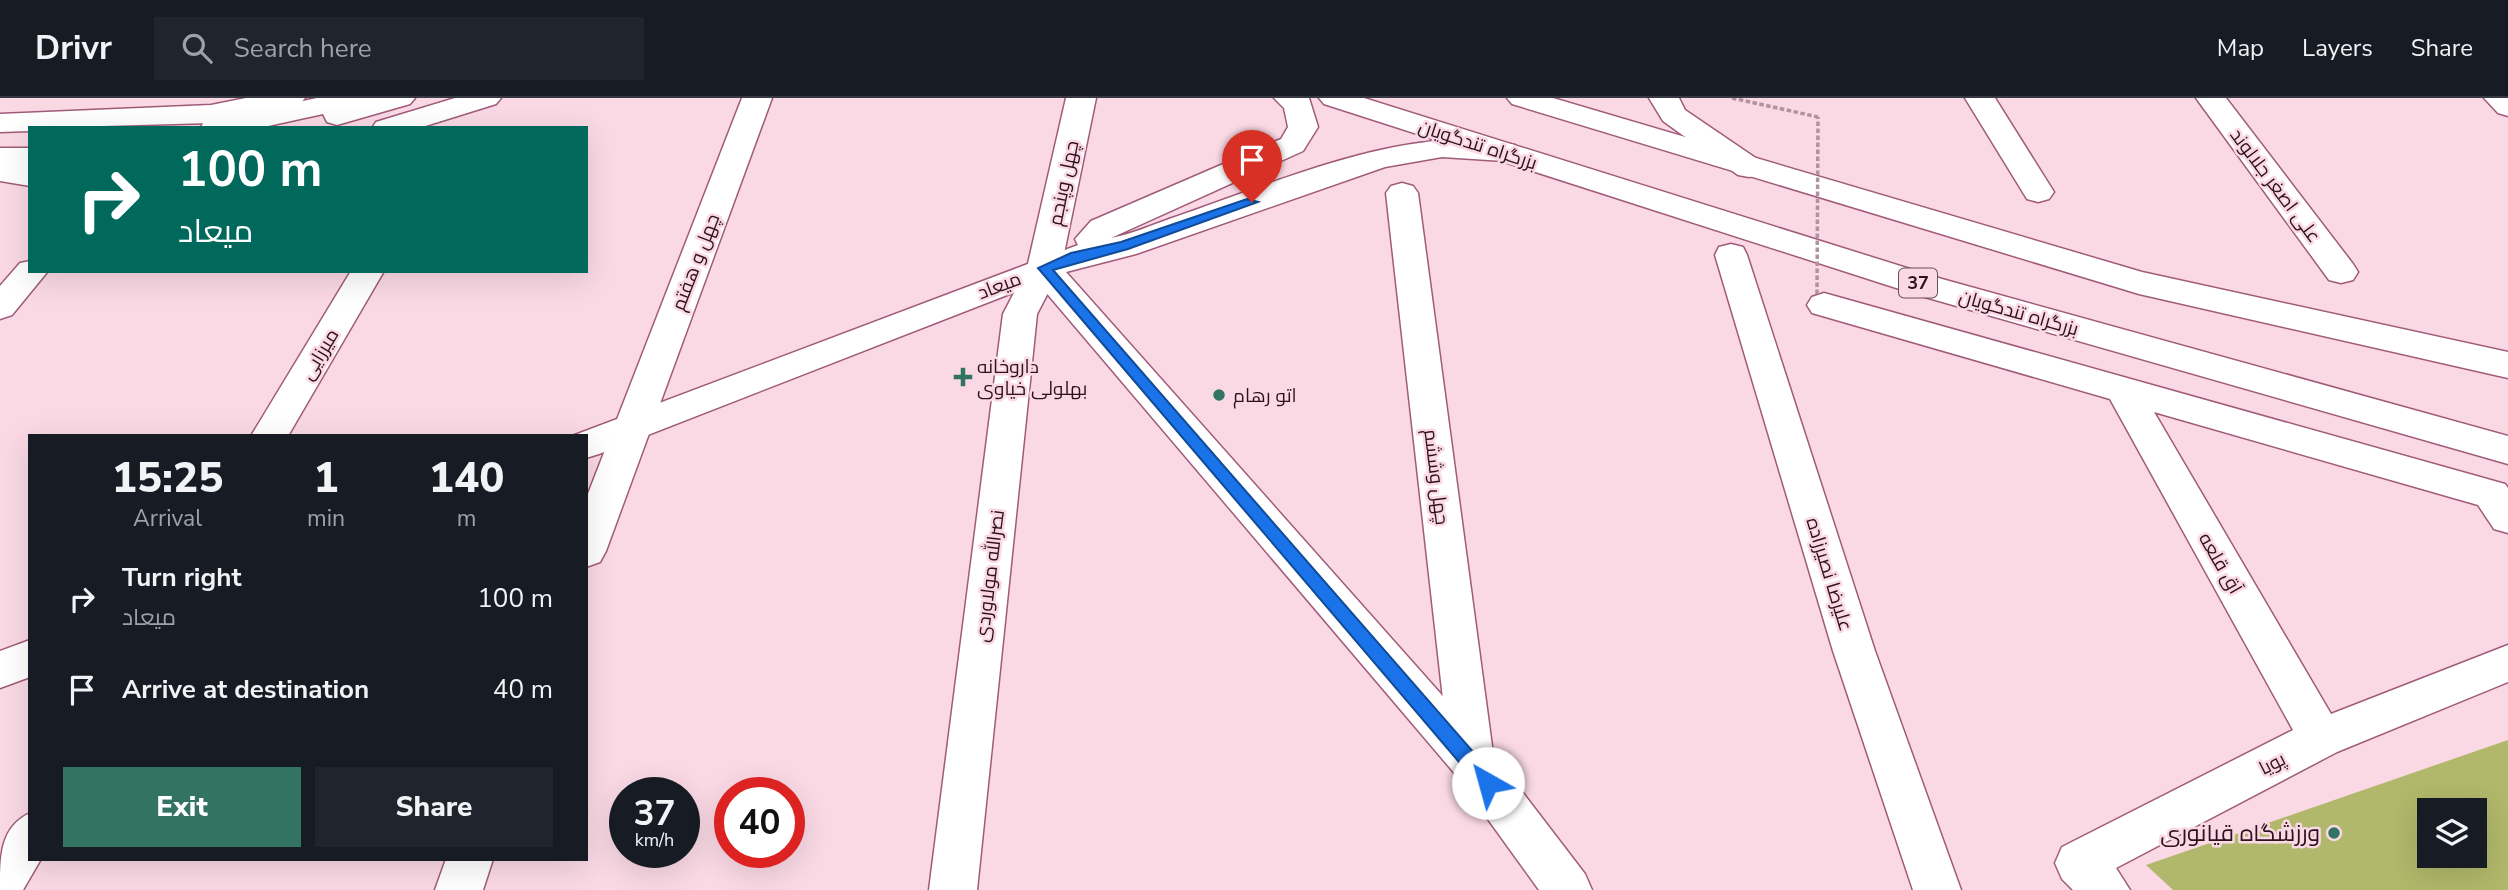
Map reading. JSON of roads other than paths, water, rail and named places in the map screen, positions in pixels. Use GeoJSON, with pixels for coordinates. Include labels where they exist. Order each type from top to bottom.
{"type":"FeatureCollection","features":[{"type":"Feature","properties":{"kind":"main road"},"geometry":{"type":"LineString","coordinates":[[0,123],[211,114],[290,98]]}},
{"type":"Feature","properties":{"kind":"main road"},"geometry":{"type":"LineString","coordinates":[[228,126],[360,98]]}},
{"type":"Feature","properties":{"kind":"main road"},"geometry":{"type":"LineString","coordinates":[[291,126],[400,98]]}},
{"type":"Feature","properties":{"kind":"main road"},"geometry":{"type":"LineString","coordinates":[[394,126],[486,98]]}},
{"type":"Feature","properties":{"kind":"main road","name":"چهل و هفتم"},"geometry":{"type":"LineString","coordinates":[[588,546],[757,98]]}},
{"type":"Feature","properties":{"kind":"main road","name":"چهل وپنجم"},"geometry":{"type":"LineString","coordinates":[[1060,262],[1081,98]]}},
{"type":"Feature","properties":{"kind":"main road"},"geometry":{"type":"LineString","coordinates":[[1289,98],[1298,104],[1303,127],[1292,145],[1102,228],[1060,262],[1472,761],[1568,890]]}},
{"type":"Feature","properties":{"kind":"main road","name":"بزرگراه تندگویان"},"geometry":{"type":"LineString","coordinates":[[1334,98],[1930,287],[2508,450]]}},
{"type":"Feature","properties":{"kind":"main road"},"geometry":{"type":"LineString","coordinates":[[1522,98],[2140,283],[2508,365]]}},
{"type":"Feature","properties":{"kind":"main road"},"geometry":{"type":"LineString","coordinates":[[1664,98],[1673,115],[1749,168]]}},
{"type":"Feature","properties":{"kind":"main road"},"geometry":{"type":"LineString","coordinates":[[1980,98],[2038,192]]}},
{"type":"Feature","properties":{"kind":"main road","name":"علی اصغر جلالوند"},"geometry":{"type":"LineString","coordinates":[[2211,98],[2342,272]]}},
{"type":"Feature","properties":{"kind":"main road"},"geometry":{"type":"LineString","coordinates":[[2499,98],[2508,107]]}},
{"type":"Feature","properties":{"kind":"main road"},"geometry":{"type":"LineString","coordinates":[[0,138],[28,137]]}},
{"type":"Feature","properties":{"kind":"main road","name":"میعاد"},"geometry":{"type":"LineString","coordinates":[[588,443],[1060,262],[1124,246],[1391,156],[1442,148],[1504,152]]}},
{"type":"Feature","properties":{"kind":"main road"},"geometry":{"type":"LineString","coordinates":[[0,157],[28,157]]}},
{"type":"Feature","properties":{"kind":"main road"},"geometry":{"type":"LineString","coordinates":[[0,171],[28,176]]}},
{"type":"Feature","properties":{"kind":"main road","name":"چهل وششم"},"geometry":{"type":"LineString","coordinates":[[1402,193],[1472,761]]}},
{"type":"Feature","properties":{"kind":"main road","name":"علیرضا نصیرزاده"},"geometry":{"type":"LineString","coordinates":[[1731,255],[1854,651],[1937,890]]}},
{"type":"Feature","properties":{"kind":"main road","name":"نصرالله مولاوردی"},"geometry":{"type":"LineString","coordinates":[[953,890],[1020,314],[1060,262]]}},
{"type":"Feature","properties":{"kind":"main road"},"geometry":{"type":"LineString","coordinates":[[0,307],[30,273]]}},
{"type":"Feature","properties":{"kind":"main road","name":"میرزایی"},"geometry":{"type":"LineString","coordinates":[[270,434],[367,273]]}},
{"type":"Feature","properties":{"kind":"main road"},"geometry":{"type":"LineString","coordinates":[[1821,299],[2122,388],[2499,506]]}},
{"type":"Feature","properties":{"kind":"main road","name":"آق قلعه"},"geometry":{"type":"LineString","coordinates":[[2122,388],[2321,738]]}},
{"type":"Feature","properties":{"kind":"main road"},"geometry":{"type":"LineString","coordinates":[[0,670],[28,659]]}},
{"type":"Feature","properties":{"kind":"main road","name":"پویا"},"geometry":{"type":"LineString","coordinates":[[2105,890],[2078,863],[2321,738],[2508,663]]}},
{"type":"Feature","properties":{"kind":"main road"},"geometry":{"type":"LineString","coordinates":[[0,884],[28,837]]}},
{"type":"Feature","properties":{"kind":"main road"},"geometry":{"type":"LineString","coordinates":[[458,890],[469,861]]}},
{"type":"Feature","properties":{"kind":"place","name":"داروخانه بهلولی خیاوی"},"geometry":{"type":"Point","coordinates":[963,377]}},
{"type":"Feature","properties":{"kind":"place","name":"اتو رهام"},"geometry":{"type":"Point","coordinates":[1219,395]}},
{"type":"Feature","properties":{"kind":"place","name":"ورزشگاه قیانوری"},"geometry":{"type":"Point","coordinates":[2334,833]}}]}
